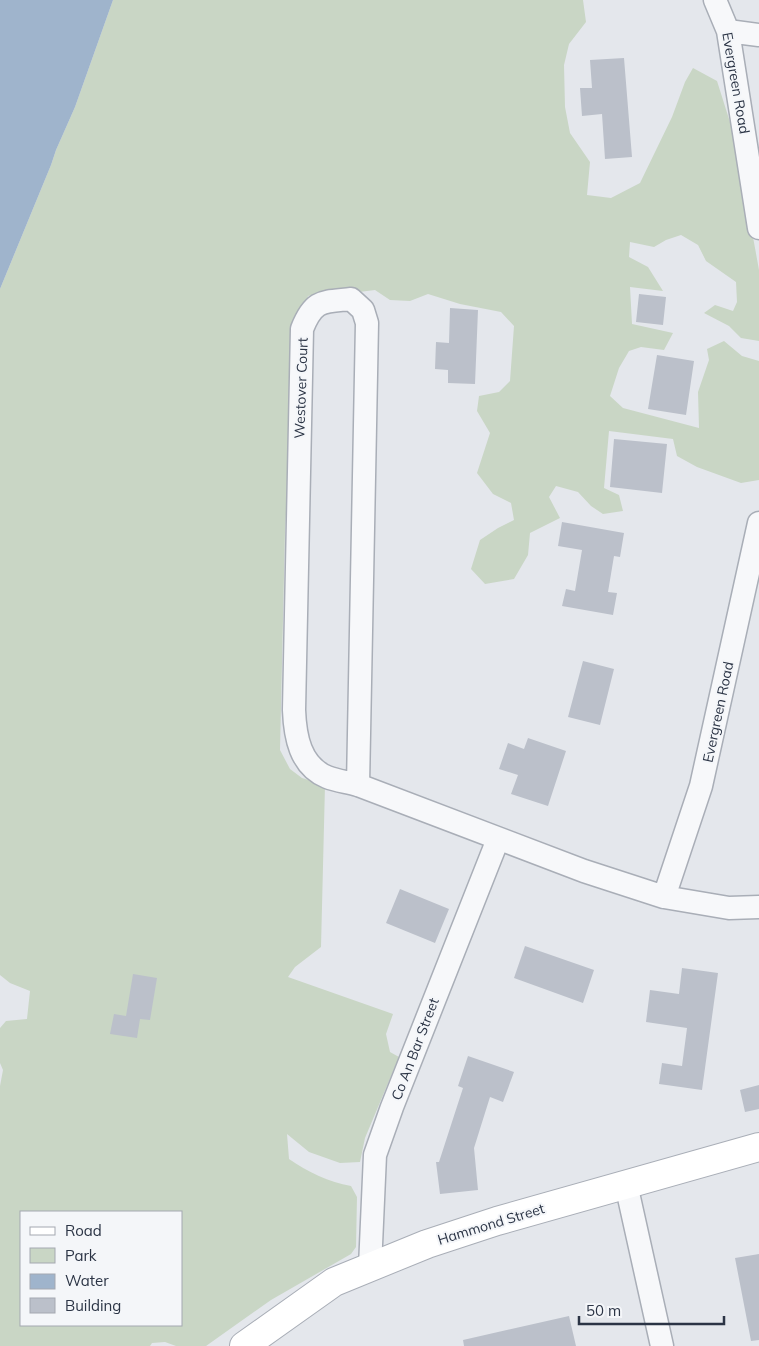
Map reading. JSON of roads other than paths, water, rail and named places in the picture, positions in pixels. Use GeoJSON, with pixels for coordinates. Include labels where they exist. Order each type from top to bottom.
{"type":"FeatureCollection","features":[{"type":"Feature","properties":{"kind":"street","name":"Evergreen Road"},"geometry":{"type":"LineString","coordinates":[[715,0],[728,30],[759,228]]}},
{"type":"Feature","properties":{"kind":"street"},"geometry":{"type":"LineString","coordinates":[[728,30],[759,35]]}},
{"type":"Feature","properties":{"kind":"street","name":"Westover Court"},"geometry":{"type":"LineString","coordinates":[[351,299],[363,310],[367,323],[358,785],[327,777],[310,766],[300,749],[295,728],[294,710],[302,329],[307,317],[316,306],[324,302],[351,299]]}},
{"type":"Feature","properties":{"kind":"street","name":"Evergreen Road"},"geometry":{"type":"LineString","coordinates":[[664,897],[701,786],[759,523]]}},
{"type":"Feature","properties":{"kind":"street"},"geometry":{"type":"LineString","coordinates":[[358,785],[584,871],[664,897],[729,908],[759,907]]}},
{"type":"Feature","properties":{"kind":"street","name":"Co An Bar Street"},"geometry":{"type":"LineString","coordinates":[[370,1267],[375,1154],[498,839]]}},
{"type":"Feature","properties":{"kind":"street","name":"Hammond Street"},"geometry":{"type":"LineString","coordinates":[[244,1346],[334,1282],[427,1244],[488,1224],[759,1147]]}},
{"type":"Feature","properties":{"kind":"street"},"geometry":{"type":"LineString","coordinates":[[626,1184],[662,1346]]}},
{"type":"Feature","properties":{"kind":"water"},"geometry":{"type":"Polygon","coordinates":[[[0,0],[113,0],[75,107],[0,289],[0,0]]]}}]}
